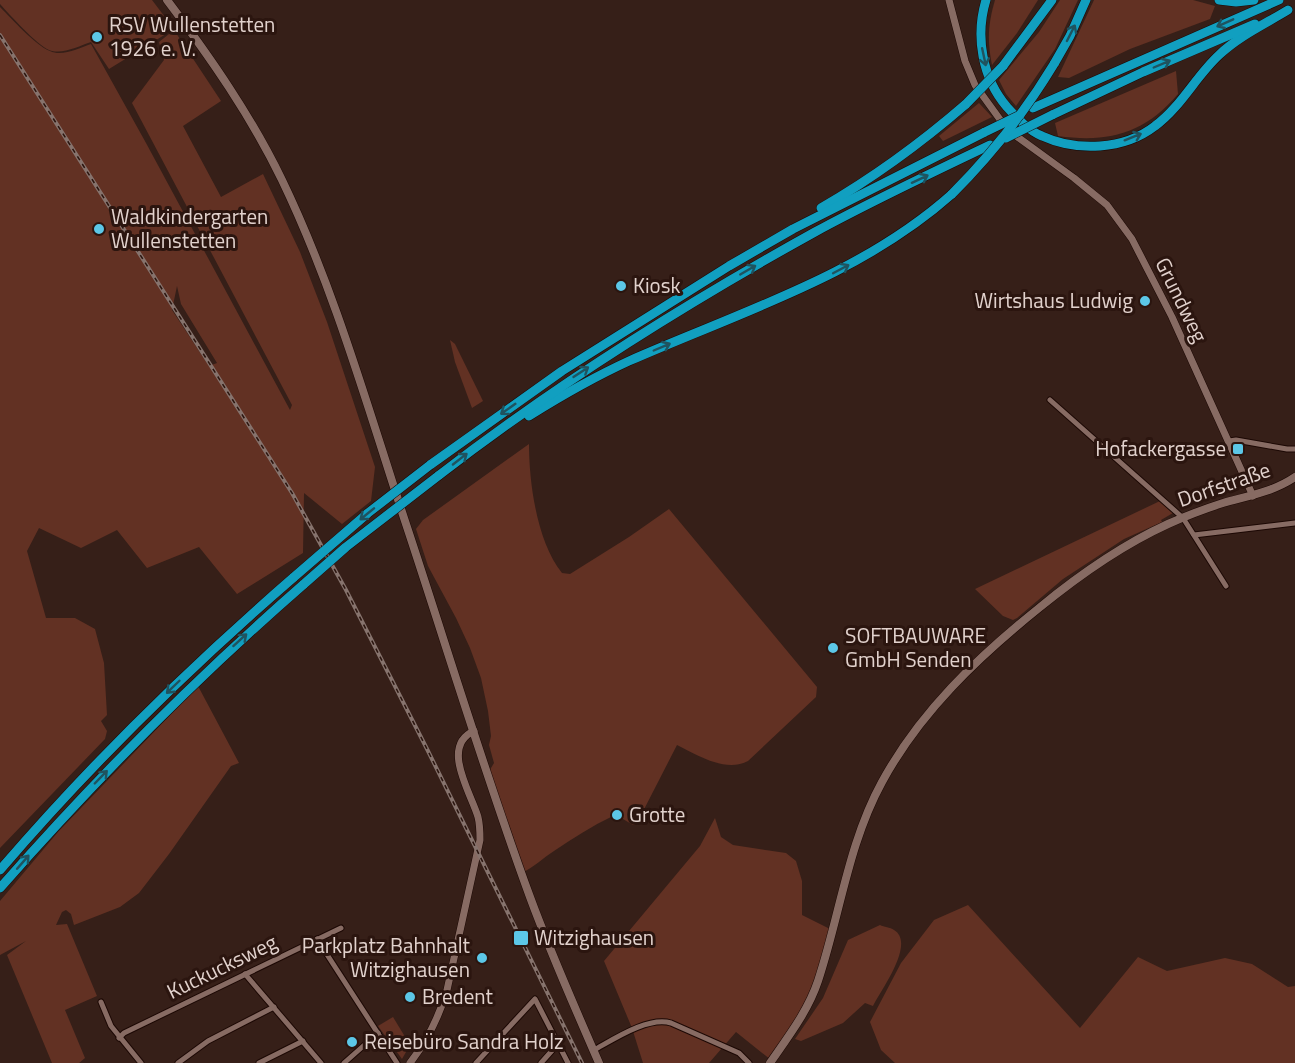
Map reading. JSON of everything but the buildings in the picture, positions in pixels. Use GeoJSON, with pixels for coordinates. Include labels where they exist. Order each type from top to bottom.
{"type":"FeatureCollection","features":[{"type":"Feature","properties":{"kind":"highway"},"geometry":{"type":"LineString","coordinates":[[986,0],[982,14],[981,40],[984,64],[1002,101],[1024,124],[1041,136],[1073,146],[1088,147],[1121,142],[1155,126],[1229,46],[1291,8]]}},
{"type":"Feature","properties":{"kind":"highway"},"geometry":{"type":"LineString","coordinates":[[793,229],[799,221],[889,166],[938,129],[1003,66],[1052,0]]}},
{"type":"Feature","properties":{"kind":"highway"},"geometry":{"type":"LineString","coordinates":[[482,442],[571,390],[626,362],[826,277],[904,232],[952,194],[1014,126],[1054,64],[1086,0]]}},
{"type":"Feature","properties":{"kind":"highway"},"geometry":{"type":"LineString","coordinates":[[1219,0],[1254,0]]}},
{"type":"Feature","properties":{"kind":"highway"},"geometry":{"type":"LineString","coordinates":[[0,870],[155,704],[209,652],[368,513],[430,465],[562,371],[793,229],[1033,108],[1279,0]]}},
{"type":"Feature","properties":{"kind":"highway"},"geometry":{"type":"LineString","coordinates":[[0,888],[61,820],[186,691],[304,584],[346,547],[482,442],[578,375],[703,295],[816,231],[897,189],[1143,72],[1291,8]]}},
{"type":"Feature","properties":{"kind":"main road"},"geometry":{"type":"LineString","coordinates":[[167,0],[234,94],[281,179],[303,227],[342,328],[530,898],[568,994],[599,1063]]}},
{"type":"Feature","properties":{"kind":"main road","name":"Dorfstraße"},"geometry":{"type":"LineString","coordinates":[[770,1063],[797,1023],[817,983],[849,865],[870,806],[915,730],[952,686],[1012,629],[1089,570],[1164,526],[1224,503],[1253,496],[1294,481]]}},
{"type":"Feature","properties":{"kind":"street","name":"Grundweg"},"geometry":{"type":"LineString","coordinates":[[950,0],[965,61],[975,85],[1008,129],[1107,205],[1132,239],[1253,496]]}},
{"type":"Feature","properties":{"kind":"street"},"geometry":{"type":"LineString","coordinates":[[1050,400],[1183,518],[1226,586]]}},
{"type":"Feature","properties":{"kind":"street"},"geometry":{"type":"LineString","coordinates":[[1229,441],[1236,440],[1295,449]]}},
{"type":"Feature","properties":{"kind":"street"},"geometry":{"type":"LineString","coordinates":[[1194,535],[1294,526]]}},
{"type":"Feature","properties":{"kind":"street"},"geometry":{"type":"LineString","coordinates":[[410,1063],[428,1037],[444,1000],[480,840],[477,815],[458,756],[462,740],[466,734],[474,731]]}},
{"type":"Feature","properties":{"kind":"street","name":"Kuckucksweg"},"geometry":{"type":"LineString","coordinates":[[119,1038],[124,1033],[341,928]]}},
{"type":"Feature","properties":{"kind":"street"},"geometry":{"type":"LineString","coordinates":[[317,939],[397,1063]]}},
{"type":"Feature","properties":{"kind":"street"},"geometry":{"type":"LineString","coordinates":[[245,974],[321,1063]]}},
{"type":"Feature","properties":{"kind":"street"},"geometry":{"type":"LineString","coordinates":[[476,1063],[535,999],[568,1063]]}},
{"type":"Feature","properties":{"kind":"street"},"geometry":{"type":"LineString","coordinates":[[102,1002],[111,1026],[141,1063]]}},
{"type":"Feature","properties":{"kind":"street"},"geometry":{"type":"LineString","coordinates":[[178,1063],[208,1041],[274,1007]]}},
{"type":"Feature","properties":{"kind":"street"},"geometry":{"type":"LineString","coordinates":[[594,1050],[641,1026],[660,1020],[740,1053],[749,1063]]}},
{"type":"Feature","properties":{"kind":"street"},"geometry":{"type":"LineString","coordinates":[[344,1063],[378,1034]]}},
{"type":"Feature","properties":{"kind":"street"},"geometry":{"type":"LineString","coordinates":[[259,1063],[303,1041]]}},
{"type":"Feature","properties":{"kind":"street"},"geometry":{"type":"LineString","coordinates":[[541,1063],[557,1045]]}},
{"type":"Feature","properties":{"kind":"shaded area","name":"RSV Wullenstetten 1926 e. V."},"geometry":{"type":"Polygon","coordinates":[[[0,0],[152,0],[174,29],[109,69],[91,42],[59,51],[44,47],[10,15],[0,4],[0,0]]]}},
{"type":"Feature","properties":{"kind":"shaded area"},"geometry":{"type":"Polygon","coordinates":[[[995,0],[1038,0],[1017,33],[992,65],[989,32],[995,0]]]}},
{"type":"Feature","properties":{"kind":"shaded area"},"geometry":{"type":"Polygon","coordinates":[[[1060,0],[1078,0],[1055,49],[1016,106],[1006,94],[999,80],[1039,32],[1060,0]]]}},
{"type":"Feature","properties":{"kind":"shaded area"},"geometry":{"type":"Polygon","coordinates":[[[1094,0],[1193,0],[1215,6],[1210,19],[1130,49],[1069,78],[1058,77],[1094,0]]]}},
{"type":"Feature","properties":{"kind":"shaded area"},"geometry":{"type":"Polygon","coordinates":[[[0,7],[31,38],[50,51],[60,53],[91,44],[290,410],[292,405],[132,103],[164,60],[159,42],[174,30],[221,101],[183,126],[221,197],[263,174],[300,252],[327,322],[375,467],[371,501],[342,524],[304,493],[303,553],[237,594],[199,547],[147,568],[117,530],[81,548],[39,528],[27,551],[46,618],[75,618],[95,629],[104,663],[107,715],[101,721],[107,731],[105,739],[0,848],[0,7]],[[177,286],[172,310],[209,366],[217,363],[181,304],[177,286]]]}},
{"type":"Feature","properties":{"kind":"shaded area"},"geometry":{"type":"Polygon","coordinates":[[[1176,71],[1178,94],[1165,108],[1138,127],[1124,133],[1093,138],[1058,136],[1055,123],[1176,71]]]}},
{"type":"Feature","properties":{"kind":"shaded area"},"geometry":{"type":"Polygon","coordinates":[[[979,103],[992,117],[943,141],[939,136],[979,103]]]}},
{"type":"Feature","properties":{"kind":"shaded area"},"geometry":{"type":"Polygon","coordinates":[[[450,340],[455,344],[483,401],[472,408],[455,362],[450,340]]]}},
{"type":"Feature","properties":{"kind":"shaded area"},"geometry":{"type":"Polygon","coordinates":[[[529,444],[536,512],[546,545],[562,573],[570,574],[669,509],[817,687],[816,697],[748,761],[730,765],[721,764],[702,758],[677,745],[636,825],[618,816],[613,816],[575,837],[522,873],[488,773],[494,763],[489,745],[491,736],[481,678],[456,618],[428,566],[416,529],[423,520],[529,444]]]}},
{"type":"Feature","properties":{"kind":"shaded area"},"geometry":{"type":"Polygon","coordinates":[[[1160,501],[1173,513],[1161,520],[1162,522],[1124,539],[1063,579],[1013,620],[1003,616],[975,589],[1160,501]]]}},
{"type":"Feature","properties":{"kind":"shaded area"},"geometry":{"type":"Polygon","coordinates":[[[198,686],[239,763],[231,766],[139,893],[120,907],[74,925],[71,914],[66,910],[62,912],[56,925],[67,924],[97,996],[65,1010],[85,1058],[79,1063],[52,1063],[7,955],[26,941],[0,955],[0,901],[58,832],[198,686]]]}},
{"type":"Feature","properties":{"kind":"shaded area"},"geometry":{"type":"Polygon","coordinates":[[[715,818],[721,837],[733,845],[786,853],[796,861],[802,881],[802,915],[832,930],[816,983],[801,1014],[771,1060],[736,1032],[709,1063],[643,1063],[632,1028],[604,961],[700,846],[715,818]]]}},
{"type":"Feature","properties":{"kind":"shaded area"},"geometry":{"type":"Polygon","coordinates":[[[968,905],[1080,1028],[1138,957],[1167,971],[1225,958],[1252,964],[1288,987],[1295,986],[1295,1063],[895,1063],[881,1050],[870,1022],[901,963],[934,920],[968,905]]]}},
{"type":"Feature","properties":{"kind":"shaded area"},"geometry":{"type":"Polygon","coordinates":[[[880,925],[894,930],[900,936],[901,945],[895,967],[873,1006],[865,1003],[843,1023],[801,1041],[795,1039],[823,998],[848,940],[880,925]]]}},
{"type":"Feature","properties":{"kind":"shaded area"},"geometry":{"type":"Polygon","coordinates":[[[393,1017],[410,1045],[402,1059],[378,1026],[393,1017]]]}},
{"type":"Feature","properties":{"kind":"railway"},"geometry":{"type":"LineString","coordinates":[[0,35],[292,493],[346,590],[427,749],[582,1063]]}},
{"type":"Feature","properties":{"kind":"place","name":"RSV Wullenstetten 1926 e. V."},"geometry":{"type":"Point","coordinates":[97,37]}},
{"type":"Feature","properties":{"kind":"place","name":"Waldkindergarten Wullenstetten"},"geometry":{"type":"Point","coordinates":[99,229]}},
{"type":"Feature","properties":{"kind":"place","name":"Kiosk"},"geometry":{"type":"Point","coordinates":[621,286]}},
{"type":"Feature","properties":{"kind":"place","name":"Wirtshaus Ludwig"},"geometry":{"type":"Point","coordinates":[1145,301]}},
{"type":"Feature","properties":{"kind":"place","name":"Hofackergasse"},"geometry":{"type":"Point","coordinates":[1238,449]}},
{"type":"Feature","properties":{"kind":"place","name":"SOFTBAUWARE GmbH Senden"},"geometry":{"type":"Point","coordinates":[833,648]}},
{"type":"Feature","properties":{"kind":"place","name":"Grotte"},"geometry":{"type":"Point","coordinates":[617,815]}},
{"type":"Feature","properties":{"kind":"place","name":"Witzighausen"},"geometry":{"type":"Point","coordinates":[521,938]}},
{"type":"Feature","properties":{"kind":"place","name":"Parkplatz Bahnhalt Witzighausen"},"geometry":{"type":"Point","coordinates":[482,958]}},
{"type":"Feature","properties":{"kind":"place","name":"Bredent"},"geometry":{"type":"Point","coordinates":[410,997]}},
{"type":"Feature","properties":{"kind":"place","name":"Reisebüro Sandra Holz"},"geometry":{"type":"Point","coordinates":[352,1042]}}]}
